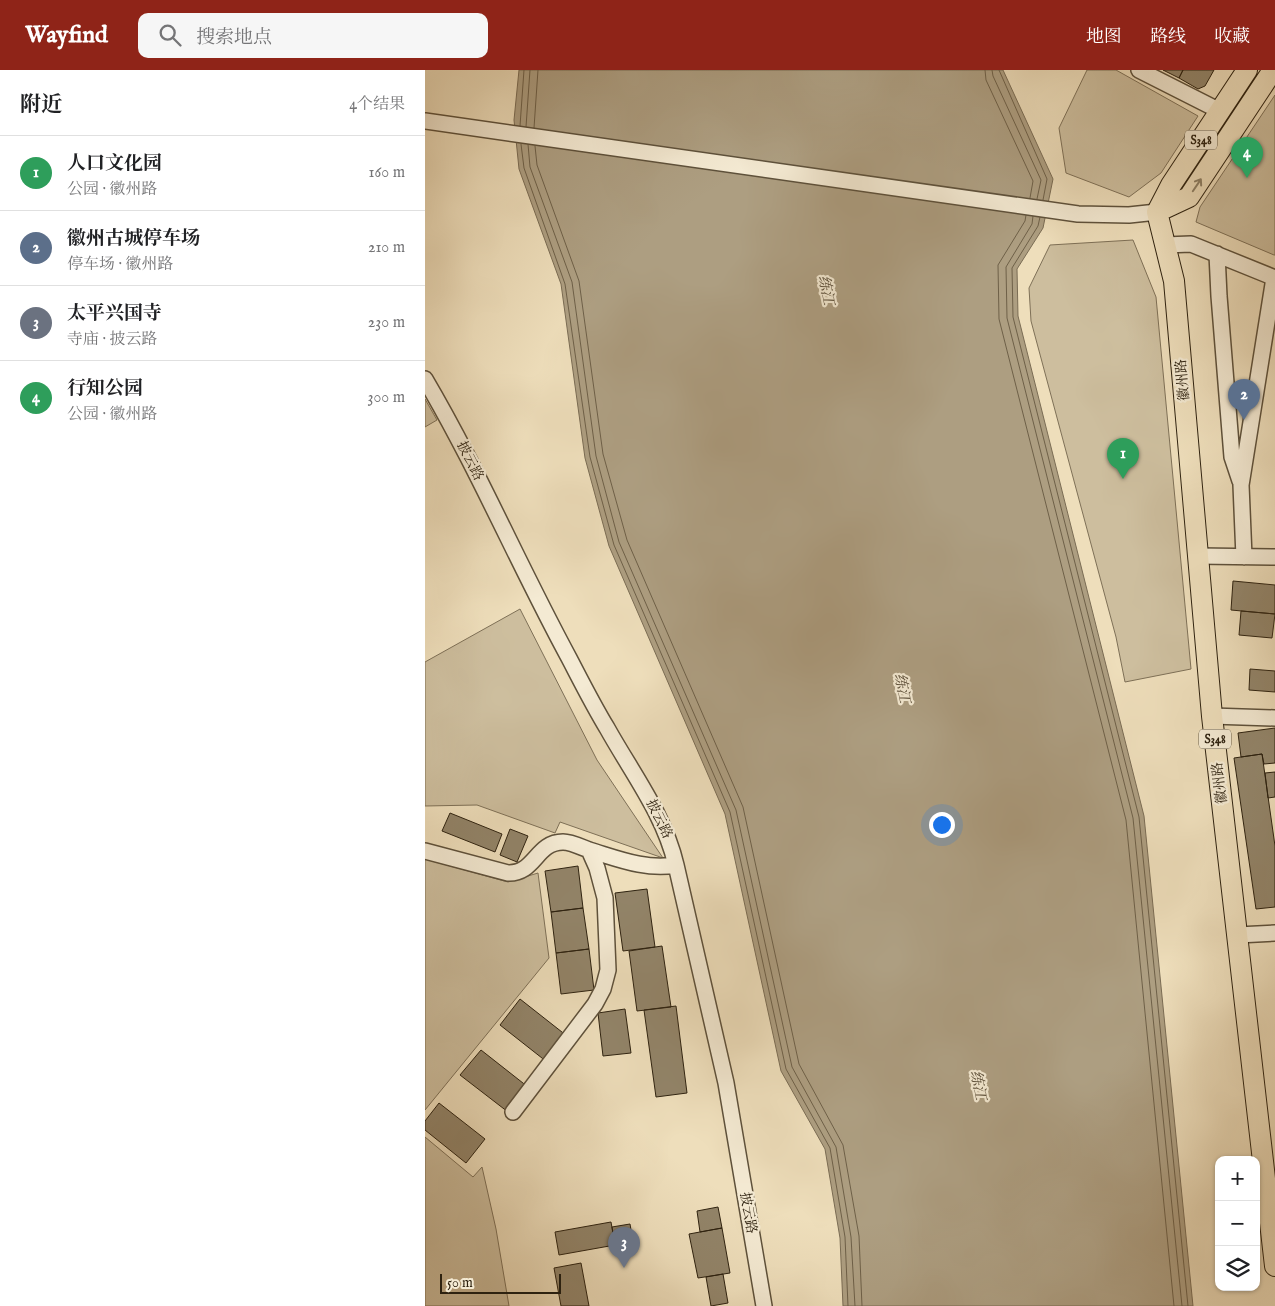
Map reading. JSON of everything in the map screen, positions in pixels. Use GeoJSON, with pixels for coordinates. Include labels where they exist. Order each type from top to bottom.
{"type":"FeatureCollection","features":[{"type":"Feature","properties":{"kind":"main road","name":"S348"},"geometry":{"type":"LineString","coordinates":[[1157,212],[1171,185],[1247,70]]}},
{"type":"Feature","properties":{"kind":"main road","name":"S348"},"geometry":{"type":"LineString","coordinates":[[1157,212],[1189,197],[1273,70]]}},
{"type":"Feature","properties":{"kind":"main road","name":"徽州路"},"geometry":{"type":"LineString","coordinates":[[1157,212],[1174,281],[1213,716],[1275,1266]]}},
{"type":"Feature","properties":{"kind":"street"},"geometry":{"type":"LineString","coordinates":[[1139,70],[1220,111]]}},
{"type":"Feature","properties":{"kind":"street"},"geometry":{"type":"LineString","coordinates":[[428,122],[1078,214],[1129,215],[1157,212]]}},
{"type":"Feature","properties":{"kind":"street"},"geometry":{"type":"LineString","coordinates":[[1165,245],[1191,244],[1275,278],[1241,485],[1243,557]]}},
{"type":"Feature","properties":{"kind":"street"},"geometry":{"type":"LineString","coordinates":[[1217,254],[1232,457],[1241,485]]}},
{"type":"Feature","properties":{"kind":"street","name":"披云路"},"geometry":{"type":"LineString","coordinates":[[425,379],[462,444],[550,622],[607,728],[660,818],[672,848],[726,1083],[764,1306]]}},
{"type":"Feature","properties":{"kind":"street"},"geometry":{"type":"LineString","coordinates":[[1198,556],[1275,557]]}},
{"type":"Feature","properties":{"kind":"street"},"geometry":{"type":"LineString","coordinates":[[1213,716],[1275,718]]}},
{"type":"Feature","properties":{"kind":"street"},"geometry":{"type":"LineString","coordinates":[[425,851],[508,873],[526,869],[539,853],[551,845],[564,842],[639,866],[653,868],[676,865]]}},
{"type":"Feature","properties":{"kind":"street"},"geometry":{"type":"LineString","coordinates":[[513,1112],[595,1004],[606,980],[608,970],[605,898],[597,868],[589,850]]}},
{"type":"Feature","properties":{"kind":"street"},"geometry":{"type":"LineString","coordinates":[[1238,935],[1275,933]]}},
{"type":"Feature","properties":{"kind":"shaded area"},"geometry":{"type":"Polygon","coordinates":[[[1087,70],[1116,70],[1198,116],[1161,173],[1129,197],[1066,173],[1059,128],[1087,70]]]}},
{"type":"Feature","properties":{"kind":"shaded area"},"geometry":{"type":"Polygon","coordinates":[[[1275,95],[1274,255],[1196,222],[1200,207],[1275,95]]]}},
{"type":"Feature","properties":{"kind":"shaded area"},"geometry":{"type":"Polygon","coordinates":[[[1133,240],[1156,297],[1191,669],[1125,682],[1116,637],[1031,321],[1029,288],[1050,245],[1133,240]]]}},
{"type":"Feature","properties":{"kind":"shaded area"},"geometry":{"type":"Polygon","coordinates":[[[425,399],[437,420],[425,427],[425,399]]]}},
{"type":"Feature","properties":{"kind":"shaded area"},"geometry":{"type":"Polygon","coordinates":[[[520,609],[597,760],[663,858],[560,822],[555,833],[477,805],[425,806],[425,662],[520,609]]]}},
{"type":"Feature","properties":{"kind":"shaded area"},"geometry":{"type":"Polygon","coordinates":[[[425,859],[508,882],[538,873],[549,958],[425,1110],[425,859]]]}},
{"type":"Feature","properties":{"kind":"shaded area"},"geometry":{"type":"Polygon","coordinates":[[[425,1137],[473,1177],[482,1167],[496,1229],[509,1306],[425,1306],[425,1137]]]}},
{"type":"Feature","properties":{"kind":"water","name":"练江"},"geometry":{"type":"Polygon","coordinates":[[[519,70],[1003,70],[1053,179],[1043,228],[1017,269],[1018,316],[1144,816],[1193,1306],[843,1306],[840,1238],[825,1149],[781,1071],[725,814],[609,546],[585,458],[561,284],[519,169],[514,120],[519,70]]]}},
{"type":"Feature","properties":{"kind":"building"},"geometry":{"type":"Polygon","coordinates":[[[1163,70],[1183,70],[1179,78],[1163,70]]]}},
{"type":"Feature","properties":{"kind":"building"},"geometry":{"type":"Polygon","coordinates":[[[1183,70],[1214,70],[1205,86],[1198,89],[1179,78],[1183,70]]]}},
{"type":"Feature","properties":{"kind":"building"},"geometry":{"type":"Polygon","coordinates":[[[1233,581],[1275,585],[1275,614],[1231,610],[1233,581]]]}},
{"type":"Feature","properties":{"kind":"building"},"geometry":{"type":"Polygon","coordinates":[[[1241,611],[1275,614],[1272,638],[1239,635],[1241,611]]]}},
{"type":"Feature","properties":{"kind":"building"},"geometry":{"type":"Polygon","coordinates":[[[1250,669],[1275,671],[1275,692],[1249,690],[1250,669]]]}},
{"type":"Feature","properties":{"kind":"building"},"geometry":{"type":"Polygon","coordinates":[[[1275,728],[1275,763],[1264,764],[1262,754],[1241,757],[1238,733],[1275,728]]]}},
{"type":"Feature","properties":{"kind":"building"},"geometry":{"type":"Polygon","coordinates":[[[1262,754],[1275,846],[1275,907],[1256,909],[1234,758],[1262,754]]]}},
{"type":"Feature","properties":{"kind":"building"},"geometry":{"type":"Polygon","coordinates":[[[1275,772],[1275,797],[1268,798],[1265,773],[1275,772]]]}},
{"type":"Feature","properties":{"kind":"building"},"geometry":{"type":"Polygon","coordinates":[[[450,813],[502,834],[495,852],[442,831],[450,813]]]}},
{"type":"Feature","properties":{"kind":"building"},"geometry":{"type":"Polygon","coordinates":[[[510,829],[528,836],[517,862],[500,855],[510,829]]]}},
{"type":"Feature","properties":{"kind":"building"},"geometry":{"type":"Polygon","coordinates":[[[578,866],[583,908],[551,912],[545,871],[578,866]]]}},
{"type":"Feature","properties":{"kind":"building"},"geometry":{"type":"Polygon","coordinates":[[[647,889],[655,947],[623,951],[615,893],[647,889]]]}},
{"type":"Feature","properties":{"kind":"building"},"geometry":{"type":"Polygon","coordinates":[[[583,908],[589,949],[556,953],[551,912],[583,908]]]}},
{"type":"Feature","properties":{"kind":"building"},"geometry":{"type":"Polygon","coordinates":[[[662,946],[671,1007],[637,1011],[629,951],[662,946]]]}},
{"type":"Feature","properties":{"kind":"building"},"geometry":{"type":"Polygon","coordinates":[[[589,949],[594,990],[561,994],[556,953],[589,949]]]}},
{"type":"Feature","properties":{"kind":"building"},"geometry":{"type":"Polygon","coordinates":[[[520,999],[567,1036],[547,1062],[500,1025],[520,999]]]}},
{"type":"Feature","properties":{"kind":"building"},"geometry":{"type":"Polygon","coordinates":[[[676,1006],[687,1093],[656,1097],[644,1010],[676,1006]]]}},
{"type":"Feature","properties":{"kind":"building"},"geometry":{"type":"Polygon","coordinates":[[[625,1009],[631,1053],[603,1056],[598,1013],[625,1009]]]}},
{"type":"Feature","properties":{"kind":"building"},"geometry":{"type":"Polygon","coordinates":[[[481,1050],[528,1087],[508,1112],[460,1075],[481,1050]]]}},
{"type":"Feature","properties":{"kind":"building"},"geometry":{"type":"Polygon","coordinates":[[[439,1103],[485,1139],[466,1163],[425,1130],[425,1121],[439,1103]]]}},
{"type":"Feature","properties":{"kind":"building"},"geometry":{"type":"Polygon","coordinates":[[[718,1207],[722,1228],[700,1232],[697,1211],[718,1207]]]}},
{"type":"Feature","properties":{"kind":"building"},"geometry":{"type":"Polygon","coordinates":[[[611,1222],[615,1245],[559,1255],[555,1232],[611,1222]]]}},
{"type":"Feature","properties":{"kind":"building"},"geometry":{"type":"Polygon","coordinates":[[[630,1224],[633,1242],[615,1245],[612,1227],[630,1224]]]}},
{"type":"Feature","properties":{"kind":"building"},"geometry":{"type":"Polygon","coordinates":[[[722,1228],[730,1273],[698,1278],[689,1234],[722,1228]]]}},
{"type":"Feature","properties":{"kind":"building"},"geometry":{"type":"Polygon","coordinates":[[[581,1263],[589,1306],[561,1306],[554,1268],[581,1263]]]}},
{"type":"Feature","properties":{"kind":"building"},"geometry":{"type":"Polygon","coordinates":[[[723,1274],[728,1303],[711,1306],[706,1277],[723,1274]]]}},
{"type":"Feature","properties":{"kind":"place","name":"行知公园"},"geometry":{"type":"Point","coordinates":[1247,178]}},
{"type":"Feature","properties":{"kind":"place","name":"徽州古城停车场"},"geometry":{"type":"Point","coordinates":[1244,420]}},
{"type":"Feature","properties":{"kind":"place","name":"人口文化园"},"geometry":{"type":"Point","coordinates":[1123,479]}},
{"type":"Feature","properties":{"kind":"place","name":"太平兴国寺"},"geometry":{"type":"Point","coordinates":[624,1268]}}]}
